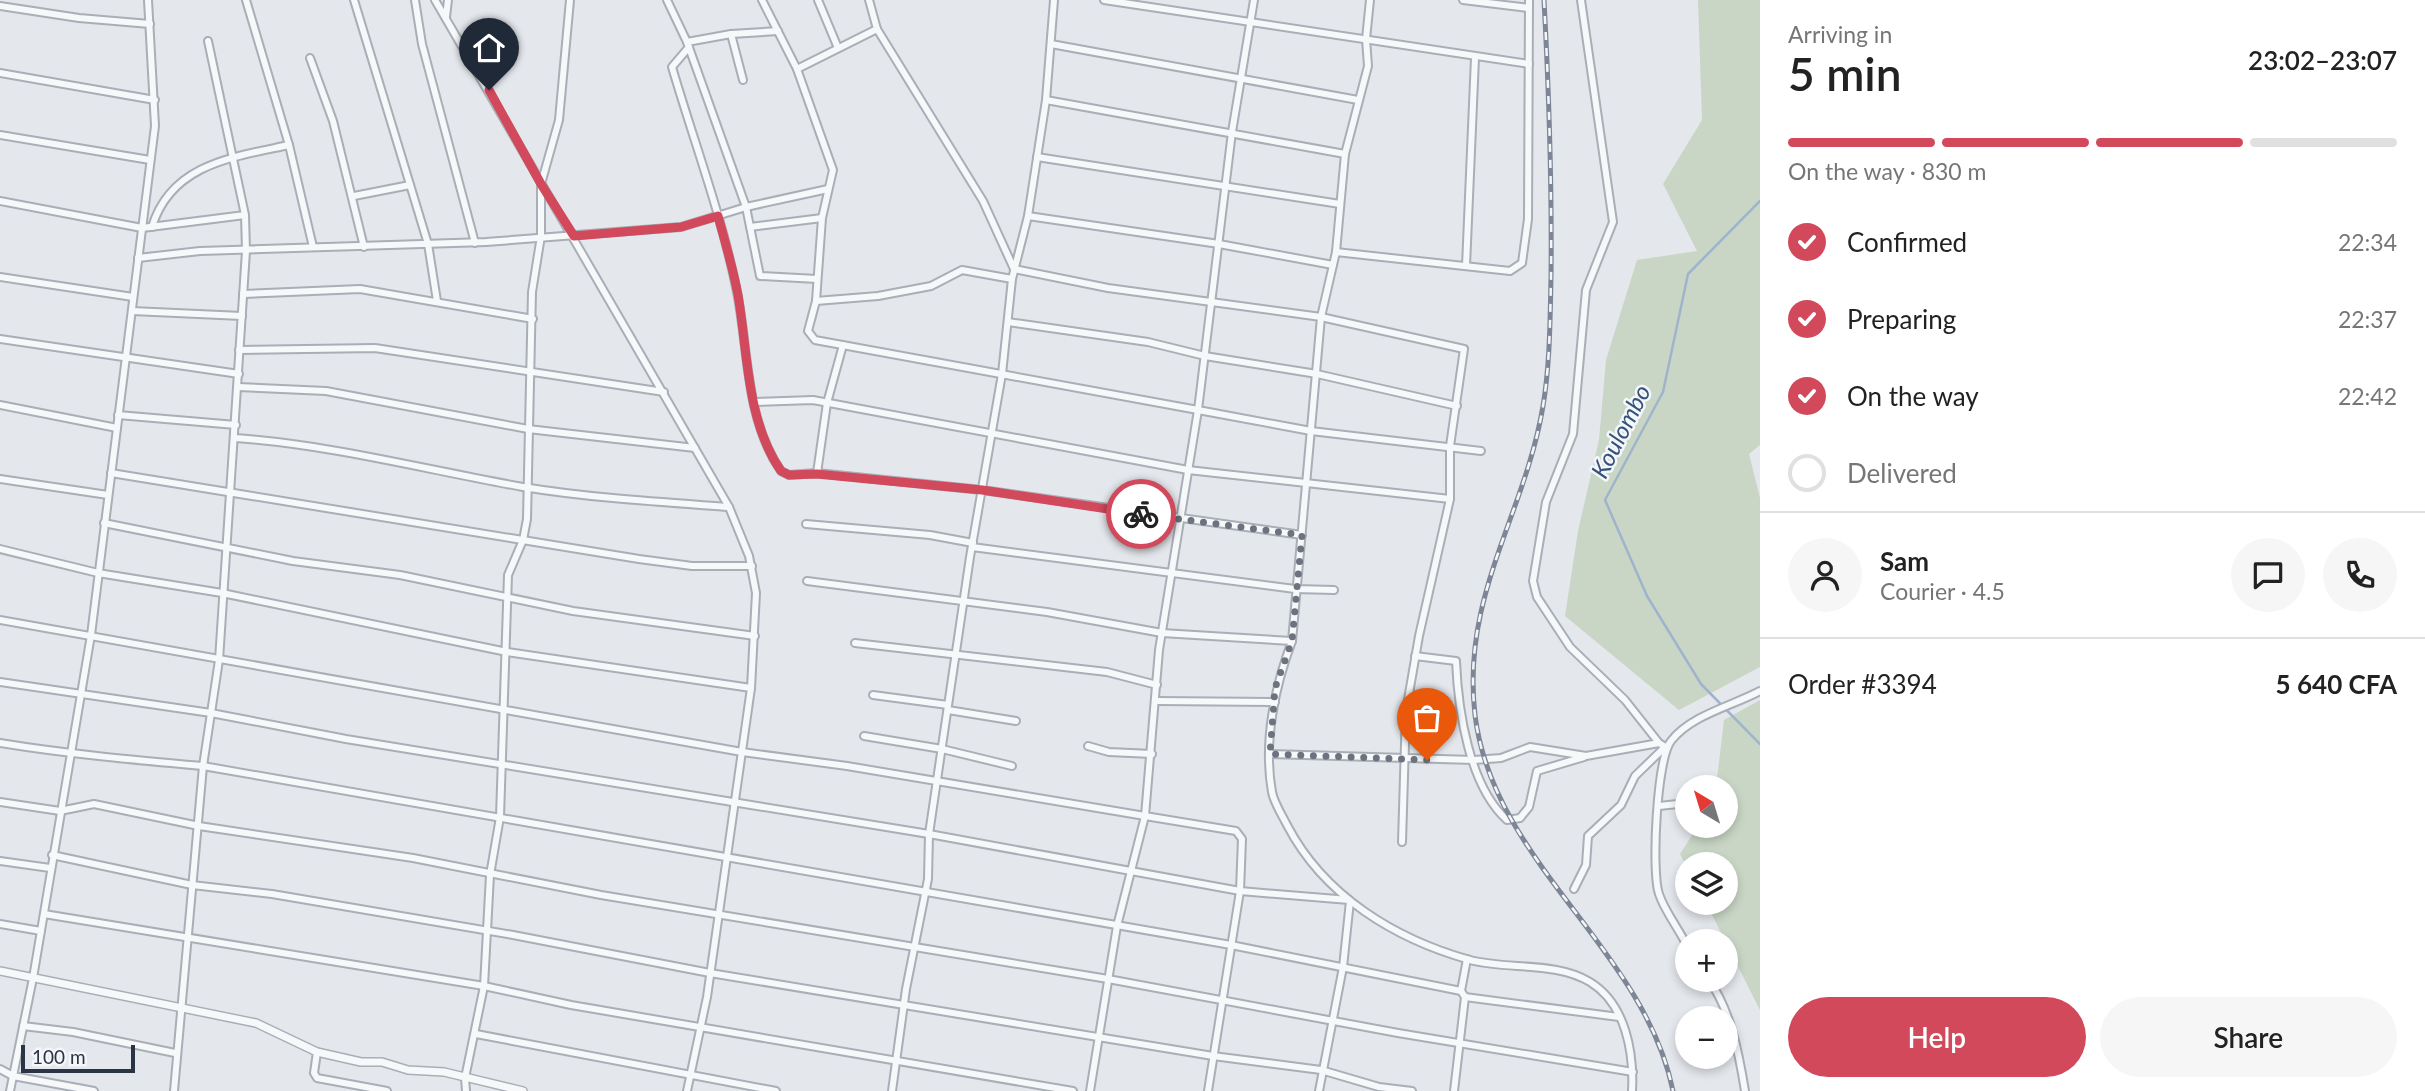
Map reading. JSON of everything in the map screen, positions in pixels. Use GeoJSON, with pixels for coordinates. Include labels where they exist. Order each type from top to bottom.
{"type":"FeatureCollection","features":[{"type":"Feature","properties":{"kind":"street"},"geometry":{"type":"LineString","coordinates":[[10,1091],[33,978],[91,635],[132,311],[155,100],[148,0]]}},
{"type":"Feature","properties":{"kind":"street"},"geometry":{"type":"LineString","coordinates":[[246,0],[289,145],[313,247]]}},
{"type":"Feature","properties":{"kind":"street"},"geometry":{"type":"LineString","coordinates":[[354,0],[428,244],[437,301]]}},
{"type":"Feature","properties":{"kind":"street"},"geometry":{"type":"LineString","coordinates":[[415,0],[422,44],[475,243]]}},
{"type":"Feature","properties":{"kind":"street"},"geometry":{"type":"LineString","coordinates":[[435,0],[664,392],[729,507],[750,556],[756,593],[751,688],[710,973],[687,1091]]}},
{"type":"Feature","properties":{"kind":"street"},"geometry":{"type":"LineString","coordinates":[[446,19],[448,0]]}},
{"type":"Feature","properties":{"kind":"street"},"geometry":{"type":"LineString","coordinates":[[466,1091],[465,1079],[477,1034],[484,986],[490,875],[500,817],[506,711],[504,678],[508,575],[523,540],[532,370],[532,292],[541,236],[541,184],[559,120],[570,0]]}},
{"type":"Feature","properties":{"kind":"street"},"geometry":{"type":"LineString","coordinates":[[667,0],[688,45],[746,208],[763,278],[817,279]]}},
{"type":"Feature","properties":{"kind":"street"},"geometry":{"type":"LineString","coordinates":[[762,0],[797,69],[833,170],[822,218],[816,301],[808,331],[810,337],[1311,431],[1450,446],[1481,452]]}},
{"type":"Feature","properties":{"kind":"street"},"geometry":{"type":"LineString","coordinates":[[818,0],[838,48]]}},
{"type":"Feature","properties":{"kind":"street"},"geometry":{"type":"LineString","coordinates":[[869,0],[877,29],[983,201],[1014,269]]}},
{"type":"Feature","properties":{"kind":"street"},"geometry":{"type":"LineString","coordinates":[[892,1091],[904,1004],[926,891],[929,834],[972,545],[1002,374],[1012,279],[1028,216],[1046,100],[1054,0]]}},
{"type":"Feature","properties":{"kind":"street"},"geometry":{"type":"LineString","coordinates":[[1104,0],[1366,38],[1475,58],[1530,64]]}},
{"type":"Feature","properties":{"kind":"street"},"geometry":{"type":"LineString","coordinates":[[1090,1091],[1117,926],[1145,816],[1162,633],[1198,410],[1232,132],[1254,0]]}},
{"type":"Feature","properties":{"kind":"street"},"geometry":{"type":"LineString","coordinates":[[1370,0],[1366,38],[1368,65],[1345,154],[1336,252],[1321,317],[1292,641],[1278,678],[1275,702],[1270,754],[1272,794],[1291,831],[1326,879],[1349,901],[1394,931],[1467,959],[1562,972],[1590,982],[1619,1017],[1631,1048],[1632,1091]]}},
{"type":"Feature","properties":{"kind":"street"},"geometry":{"type":"LineString","coordinates":[[1336,252],[1514,271],[1522,264],[1528,219],[1529,4],[1463,0]]}},
{"type":"Feature","properties":{"kind":"street"},"geometry":{"type":"LineString","coordinates":[[1581,0],[1614,222],[1586,290],[1573,434],[1546,502],[1534,581],[1537,597],[1570,647],[1625,700],[1663,746],[1654,847],[1656,885],[1678,929]]}},
{"type":"Feature","properties":{"kind":"street"},"geometry":{"type":"LineString","coordinates":[[0,6],[79,18],[150,24]]}},
{"type":"Feature","properties":{"kind":"street"},"geometry":{"type":"LineString","coordinates":[[797,69],[877,29]]}},
{"type":"Feature","properties":{"kind":"street"},"geometry":{"type":"LineString","coordinates":[[778,31],[731,34],[688,45],[671,67],[718,216],[737,293],[760,428],[781,471],[789,475],[817,474],[982,490],[1180,520],[1302,535]]}},
{"type":"Feature","properties":{"kind":"street"},"geometry":{"type":"LineString","coordinates":[[731,34],[743,80]]}},
{"type":"Feature","properties":{"kind":"street"},"geometry":{"type":"LineString","coordinates":[[174,1091],[175,1053],[182,1007],[203,766],[219,660],[246,251],[245,215],[208,41]]}},
{"type":"Feature","properties":{"kind":"street"},"geometry":{"type":"LineString","coordinates":[[1051,44],[1358,100]]}},
{"type":"Feature","properties":{"kind":"street"},"geometry":{"type":"LineString","coordinates":[[310,58],[333,121],[354,197],[364,247]]}},
{"type":"Feature","properties":{"kind":"street"},"geometry":{"type":"LineString","coordinates":[[1466,265],[1475,58]]}},
{"type":"Feature","properties":{"kind":"street"},"geometry":{"type":"LineString","coordinates":[[0,73],[155,100]]}},
{"type":"Feature","properties":{"kind":"street"},"geometry":{"type":"LineString","coordinates":[[1046,100],[1345,154]]}},
{"type":"Feature","properties":{"kind":"street"},"geometry":{"type":"LineString","coordinates":[[0,135],[150,160]]}},
{"type":"Feature","properties":{"kind":"street"},"geometry":{"type":"LineString","coordinates":[[152,227],[158,209],[175,186],[191,172],[234,157],[289,145]]}},
{"type":"Feature","properties":{"kind":"street"},"geometry":{"type":"LineString","coordinates":[[1037,157],[1340,205]]}},
{"type":"Feature","properties":{"kind":"street"},"geometry":{"type":"LineString","coordinates":[[354,197],[410,185]]}},
{"type":"Feature","properties":{"kind":"street"},"geometry":{"type":"LineString","coordinates":[[138,258],[200,251],[475,243],[681,227],[746,208],[828,189]]}},
{"type":"Feature","properties":{"kind":"street"},"geometry":{"type":"LineString","coordinates":[[0,201],[142,228],[245,215]]}},
{"type":"Feature","properties":{"kind":"street"},"geometry":{"type":"LineString","coordinates":[[1028,216],[1219,244],[1333,265]]}},
{"type":"Feature","properties":{"kind":"street"},"geometry":{"type":"LineString","coordinates":[[750,227],[822,218]]}},
{"type":"Feature","properties":{"kind":"street"},"geometry":{"type":"LineString","coordinates":[[1014,269],[1108,288],[1321,317],[1464,349],[1450,446],[1450,499],[1415,656],[1406,711],[1402,842]]}},
{"type":"Feature","properties":{"kind":"street"},"geometry":{"type":"LineString","coordinates":[[816,301],[878,296],[931,286],[962,270],[1012,279]]}},
{"type":"Feature","properties":{"kind":"street"},"geometry":{"type":"LineString","coordinates":[[0,277],[133,297]]}},
{"type":"Feature","properties":{"kind":"street"},"geometry":{"type":"LineString","coordinates":[[243,294],[360,289],[533,319]]}},
{"type":"Feature","properties":{"kind":"street"},"geometry":{"type":"LineString","coordinates":[[132,311],[242,316]]}},
{"type":"Feature","properties":{"kind":"street"},"geometry":{"type":"LineString","coordinates":[[1008,322],[1148,342],[1205,356],[1317,374],[1457,406]]}},
{"type":"Feature","properties":{"kind":"street"},"geometry":{"type":"LineString","coordinates":[[0,339],[239,374]]}},
{"type":"Feature","properties":{"kind":"street"},"geometry":{"type":"LineString","coordinates":[[817,474],[827,403],[842,345]]}},
{"type":"Feature","properties":{"kind":"street"},"geometry":{"type":"LineString","coordinates":[[239,350],[376,348],[664,392]]}},
{"type":"Feature","properties":{"kind":"street"},"geometry":{"type":"LineString","coordinates":[[239,387],[326,391],[528,429],[695,448]]}},
{"type":"Feature","properties":{"kind":"street"},"geometry":{"type":"LineString","coordinates":[[754,402],[786,399],[827,403],[1188,470],[1450,499]]}},
{"type":"Feature","properties":{"kind":"street"},"geometry":{"type":"LineString","coordinates":[[0,405],[117,428]]}},
{"type":"Feature","properties":{"kind":"street"},"geometry":{"type":"LineString","coordinates":[[118,415],[236,425]]}},
{"type":"Feature","properties":{"kind":"street"},"geometry":{"type":"LineString","coordinates":[[235,438],[292,442],[526,487],[729,507]]}},
{"type":"Feature","properties":{"kind":"street"},"geometry":{"type":"LineString","coordinates":[[111,473],[692,566],[752,566]]}},
{"type":"Feature","properties":{"kind":"street"},"geometry":{"type":"LineString","coordinates":[[0,479],[108,495]]}},
{"type":"Feature","properties":{"kind":"street"},"geometry":{"type":"LineString","coordinates":[[104,523],[228,549],[400,575],[573,611],[755,636]]}},
{"type":"Feature","properties":{"kind":"street"},"geometry":{"type":"LineString","coordinates":[[806,524],[930,535],[972,545],[1171,573],[1295,589],[1334,590]]}},
{"type":"Feature","properties":{"kind":"street"},"geometry":{"type":"LineString","coordinates":[[0,549],[98,573],[222,593],[507,652],[751,688]]}},
{"type":"Feature","properties":{"kind":"street"},"geometry":{"type":"LineString","coordinates":[[807,581],[964,601],[1162,633],[1292,641]]}},
{"type":"Feature","properties":{"kind":"street"},"geometry":{"type":"LineString","coordinates":[[0,620],[742,752],[847,766],[1236,831],[1241,835],[1243,845],[1240,891],[1208,1091]]}},
{"type":"Feature","properties":{"kind":"street"},"geometry":{"type":"LineString","coordinates":[[855,643],[1107,672],[1157,685]]}},
{"type":"Feature","properties":{"kind":"street"},"geometry":{"type":"LineString","coordinates":[[1415,656],[1456,661],[1457,697],[1474,760],[1489,799],[1507,820],[1520,818],[1525,814],[1537,771],[1586,756],[1663,746]]}},
{"type":"Feature","properties":{"kind":"street"},"geometry":{"type":"LineString","coordinates":[[0,682],[211,713],[346,739],[929,834],[1240,891],[1349,901]]}},
{"type":"Feature","properties":{"kind":"street"},"geometry":{"type":"LineString","coordinates":[[1574,889],[1586,865],[1588,836],[1622,805],[1635,776],[1663,746],[1696,722],[1760,691]]}},
{"type":"Feature","properties":{"kind":"street"},"geometry":{"type":"LineString","coordinates":[[873,695],[1016,721]]}},
{"type":"Feature","properties":{"kind":"street"},"geometry":{"type":"LineString","coordinates":[[1156,701],[1275,702]]}},
{"type":"Feature","properties":{"kind":"street"},"geometry":{"type":"LineString","coordinates":[[864,736],[942,749],[1012,766]]}},
{"type":"Feature","properties":{"kind":"street"},"geometry":{"type":"LineString","coordinates":[[0,743],[69,754],[91,753],[203,766],[1231,945],[1463,994],[1619,1017]]}},
{"type":"Feature","properties":{"kind":"street"},"geometry":{"type":"LineString","coordinates":[[1088,746],[1109,752],[1152,754]]}},
{"type":"Feature","properties":{"kind":"street"},"geometry":{"type":"LineString","coordinates":[[1270,754],[1474,760],[1501,758],[1530,747],[1586,756]]}},
{"type":"Feature","properties":{"kind":"street"},"geometry":{"type":"LineString","coordinates":[[0,802],[60,811],[94,804],[199,826],[413,858],[490,875],[718,915],[1108,979],[1223,1002],[1633,1072]]}},
{"type":"Feature","properties":{"kind":"street"},"geometry":{"type":"LineString","coordinates":[[1658,806],[1675,804]]}},
{"type":"Feature","properties":{"kind":"street"},"geometry":{"type":"LineString","coordinates":[[52,855],[192,885],[272,894],[710,973],[1099,1035],[1213,1056],[1321,1070],[1379,1087],[1412,1091]]}},
{"type":"Feature","properties":{"kind":"street"},"geometry":{"type":"LineString","coordinates":[[0,861],[50,868]]}},
{"type":"Feature","properties":{"kind":"street"},"geometry":{"type":"LineString","coordinates":[[1319,1091],[1343,967],[1349,901]]}},
{"type":"Feature","properties":{"kind":"street"},"geometry":{"type":"LineString","coordinates":[[44,914],[484,986],[571,1005],[701,1025],[1073,1091]]}},
{"type":"Feature","properties":{"kind":"street"},"geometry":{"type":"LineString","coordinates":[[0,924],[41,931]]}},
{"type":"Feature","properties":{"kind":"street"},"geometry":{"type":"LineString","coordinates":[[1454,1091],[1461,1044],[1467,959]]}},
{"type":"Feature","properties":{"kind":"street"},"geometry":{"type":"LineString","coordinates":[[0,971],[256,1023],[317,1052],[361,1062],[382,1062],[408,1070],[444,1072],[523,1091]]}},
{"type":"Feature","properties":{"kind":"street"},"geometry":{"type":"LineString","coordinates":[[1715,992],[1728,1019],[1745,1091]]}},
{"type":"Feature","properties":{"kind":"street"},"geometry":{"type":"LineString","coordinates":[[23,1026],[73,1032],[175,1053]]}},
{"type":"Feature","properties":{"kind":"street"},"geometry":{"type":"LineString","coordinates":[[477,1034],[776,1091]]}},
{"type":"Feature","properties":{"kind":"street"},"geometry":{"type":"LineString","coordinates":[[317,1052],[314,1073],[317,1077],[387,1091]]}},
{"type":"Feature","properties":{"kind":"street"},"geometry":{"type":"LineString","coordinates":[[0,1069],[13,1076],[94,1091]]}},
{"type":"Feature","properties":{"kind":"green space"},"geometry":{"type":"Polygon","coordinates":[[[1698,0],[1760,0],[1760,445],[1749,454],[1760,498],[1760,667],[1679,710],[1565,616],[1578,531],[1599,440],[1606,360],[1637,260],[1697,251],[1663,184],[1702,120],[1698,0]]]}},
{"type":"Feature","properties":{"kind":"green space"},"geometry":{"type":"Polygon","coordinates":[[[1760,700],[1760,1010],[1738,966],[1738,929],[1719,929],[1712,915],[1738,915],[1738,852],[1681,852],[1690,838],[1738,838],[1738,775],[1717,775],[1724,720],[1760,700]]]}},
{"type":"Feature","properties":{"kind":"waterway","name":"Koulombo"},"geometry":{"type":"LineString","coordinates":[[1760,201],[1688,274],[1663,392],[1605,500],[1647,596],[1701,684],[1760,744]]}},
{"type":"Feature","properties":{"kind":"railway"},"geometry":{"type":"LineString","coordinates":[[1544,0],[1551,209],[1547,374],[1534,446],[1497,556],[1477,631],[1473,672],[1475,715],[1487,768],[1509,816],[1632,993],[1657,1040],[1673,1091]]}},
{"type":"Feature","properties":{"kind":"way so far"},"geometry":{"type":"LineString","coordinates":[[1141,514],[1302,535],[1292,641],[1275,688],[1270,754],[1427,760]]}},
{"type":"Feature","properties":{"kind":"route"},"geometry":{"type":"LineString","coordinates":[[489,90],[541,184],[574,236],[681,227],[718,216],[737,293],[747,368],[760,428],[773,460],[781,471],[789,475],[817,474],[982,490],[1141,514]]}}]}
